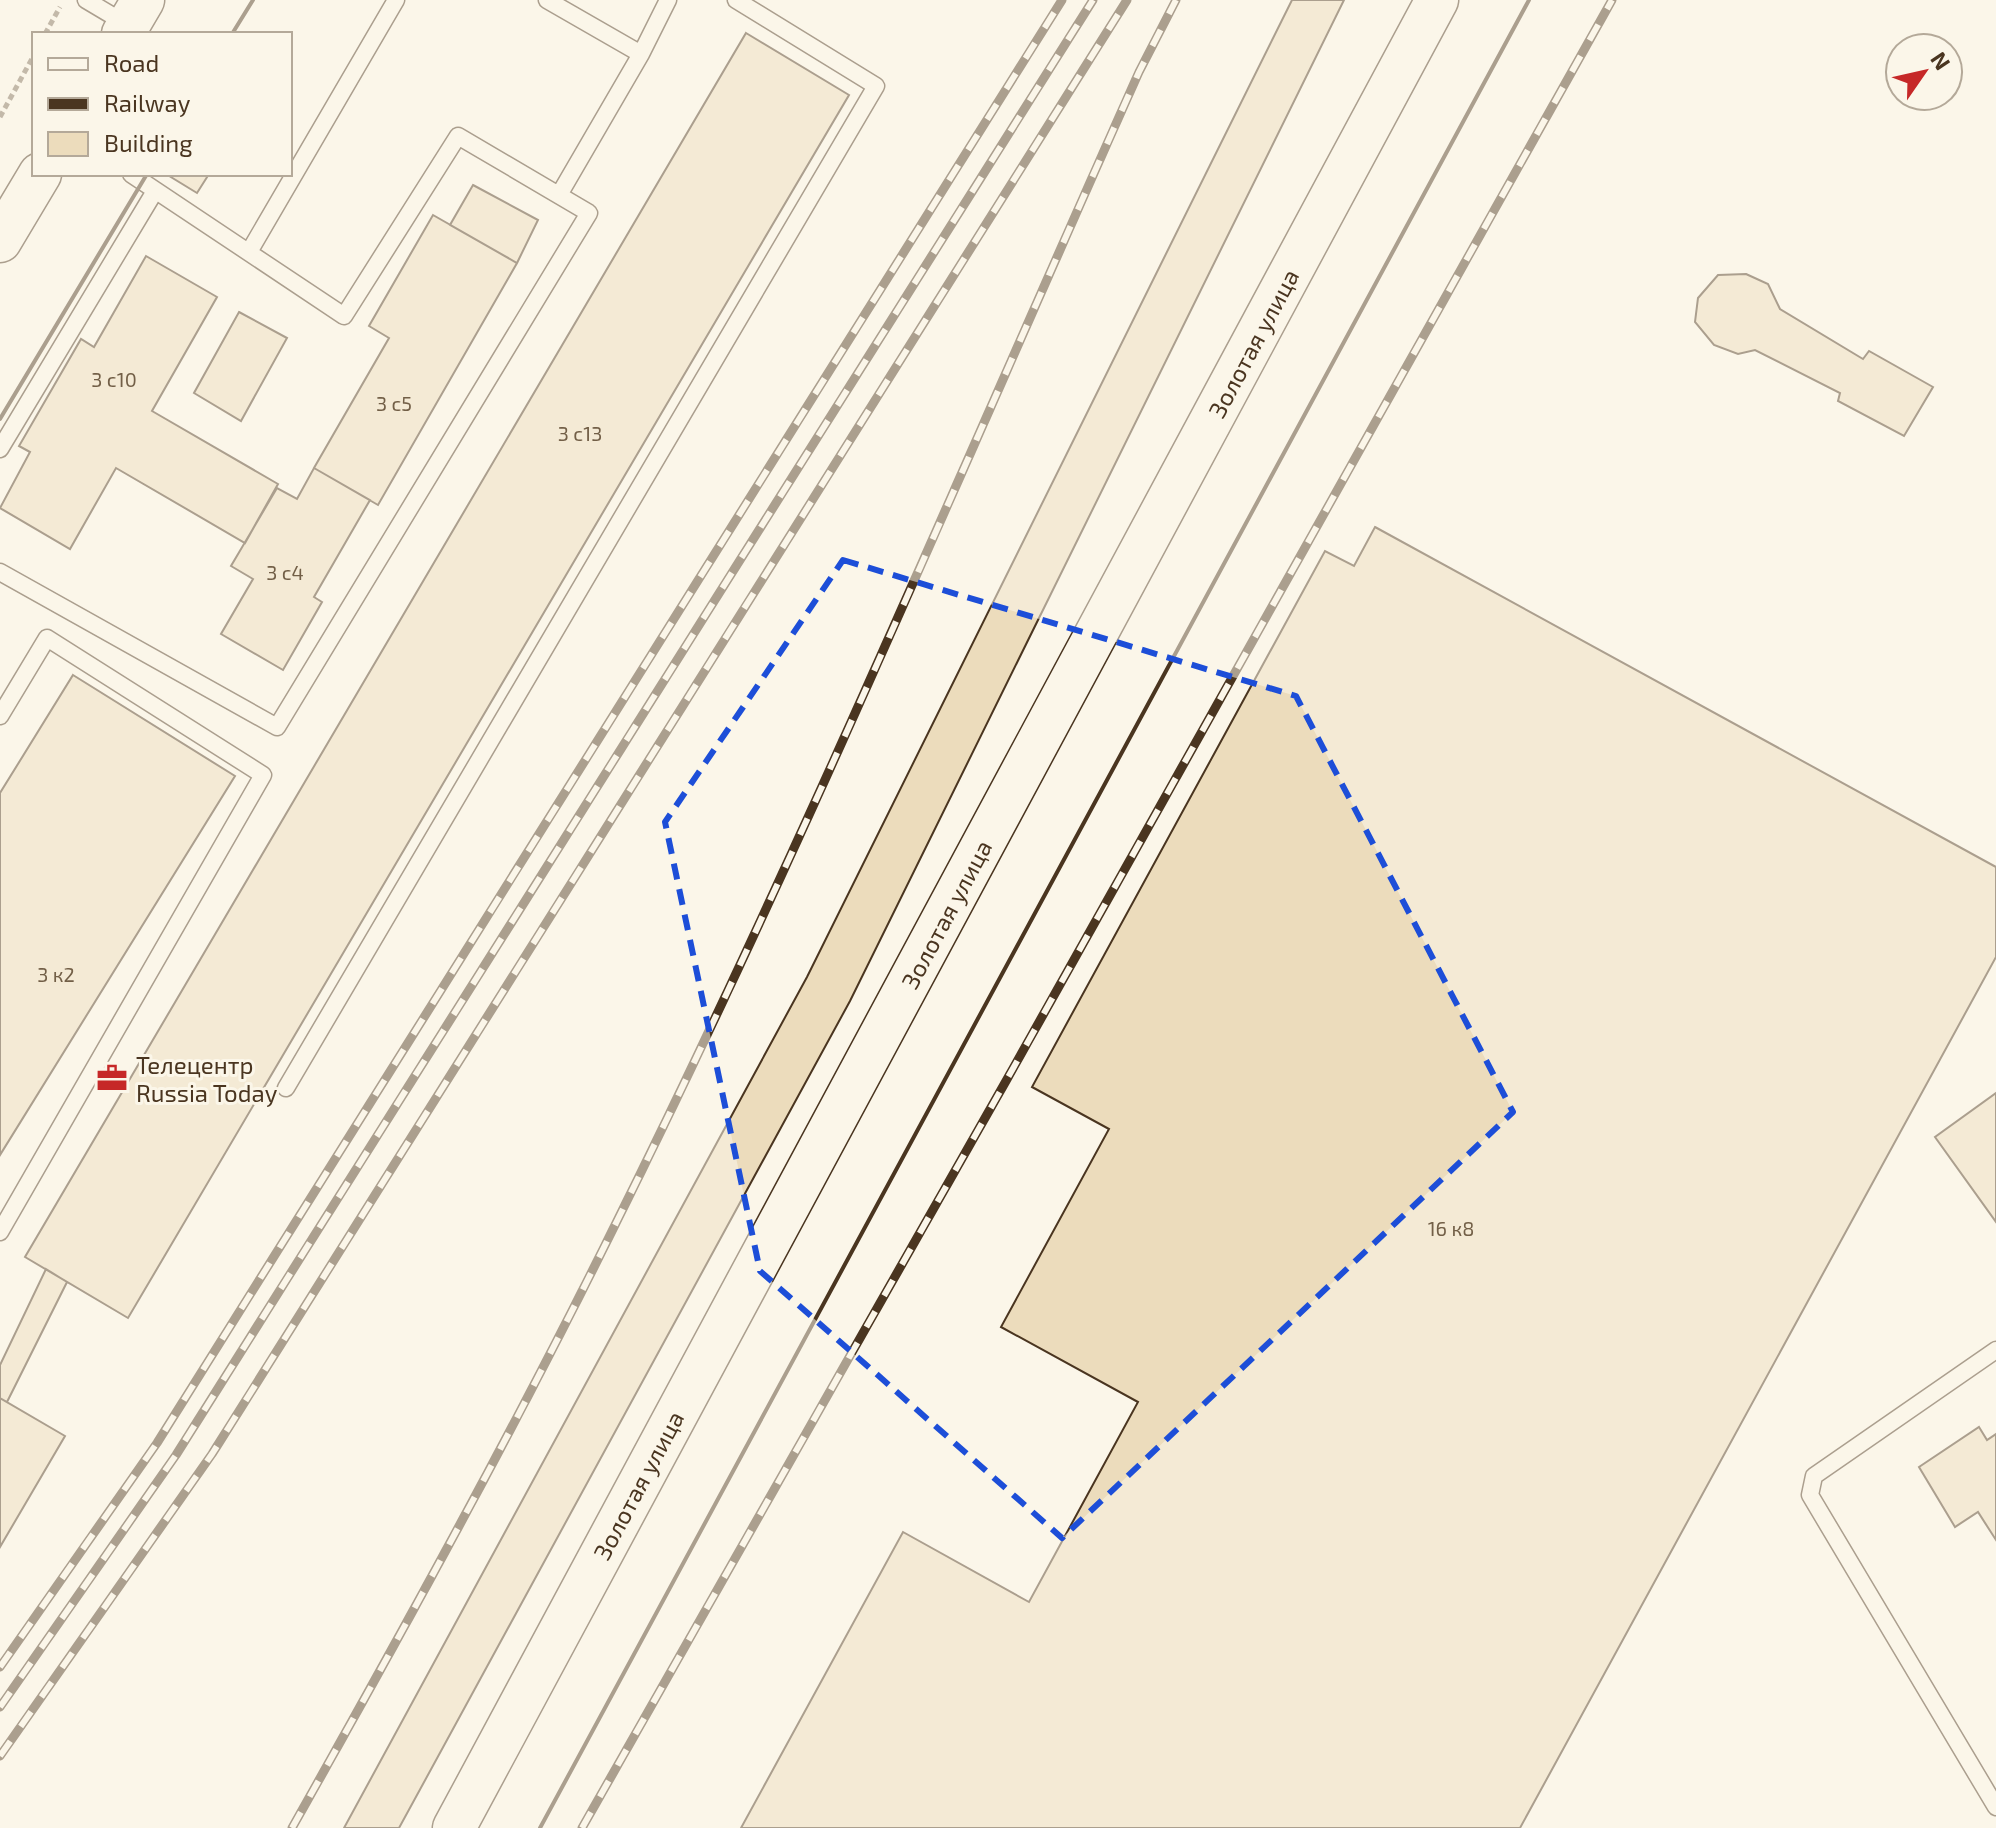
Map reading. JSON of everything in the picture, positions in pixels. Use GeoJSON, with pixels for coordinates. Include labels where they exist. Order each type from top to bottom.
{"type":"FeatureCollection","features":[{"type":"Feature","properties":{"kind":"street","name":"Золотая улица"},"geometry":{"type":"LineString","coordinates":[[454,1828],[1437,0]]}},
{"type":"Feature","properties":{"kind":"street"},"geometry":{"type":"LineString","coordinates":[[0,241],[39,176]]}},
{"type":"Feature","properties":{"kind":"lane"},"geometry":{"type":"LineString","coordinates":[[86,0],[131,20]]}},
{"type":"Feature","properties":{"kind":"lane"},"geometry":{"type":"LineString","coordinates":[[249,252],[396,0]]}},
{"type":"Feature","properties":{"kind":"lane"},"geometry":{"type":"LineString","coordinates":[[547,0],[641,54]]}},
{"type":"Feature","properties":{"kind":"lane"},"geometry":{"type":"LineString","coordinates":[[559,195],[641,54],[668,0]]}},
{"type":"Feature","properties":{"kind":"lane"},"geometry":{"type":"LineString","coordinates":[[286,1088],[876,86],[736,0]]}},
{"type":"Feature","properties":{"kind":"lane"},"geometry":{"type":"LineString","coordinates":[[0,572],[277,727],[589,213],[458,136],[344,316],[134,176]]}},
{"type":"Feature","properties":{"kind":"lane"},"geometry":{"type":"LineString","coordinates":[[0,449],[155,191]]}},
{"type":"Feature","properties":{"kind":"lane"},"geometry":{"type":"LineString","coordinates":[[0,716],[47,638],[263,775],[0,1232]]}},
{"type":"Feature","properties":{"kind":"lane"},"geometry":{"type":"LineString","coordinates":[[1996,1350],[1814,1476],[1810,1495],[1996,1807]]}},
{"type":"Feature","properties":{"kind":"path"},"geometry":{"type":"LineString","coordinates":[[46,32],[64,0]]}},
{"type":"Feature","properties":{"kind":"path"},"geometry":{"type":"LineString","coordinates":[[0,117],[32,59]]}},
{"type":"Feature","properties":{"kind":"highlighted area"},"geometry":{"type":"Polygon","coordinates":[[[843,560],[1296,696],[1513,1112],[1062,1538],[760,1271],[665,822],[843,560]]]}},
{"type":"Feature","properties":{"kind":"building"},"geometry":{"type":"Polygon","coordinates":[[[1292,0],[1344,0],[850,1001],[399,1828],[344,1828],[807,977],[1292,0]]]}},
{"type":"Feature","properties":{"kind":"building"},"geometry":{"type":"Polygon","coordinates":[[[746,33],[849,95],[128,1318],[25,1257],[746,33]]]}},
{"type":"Feature","properties":{"kind":"building"},"geometry":{"type":"Polygon","coordinates":[[[169,176],[208,176],[197,193],[169,176]]]}},
{"type":"Feature","properties":{"kind":"building"},"geometry":{"type":"Polygon","coordinates":[[[473,185],[538,220],[517,263],[450,225],[473,185]]]}},
{"type":"Feature","properties":{"kind":"building"},"geometry":{"type":"Polygon","coordinates":[[[433,215],[517,263],[378,505],[314,468],[389,338],[369,326],[433,215]]]}},
{"type":"Feature","properties":{"kind":"building"},"geometry":{"type":"Polygon","coordinates":[[[146,256],[217,297],[152,411],[278,484],[245,543],[116,468],[70,549],[0,508],[30,452],[19,446],[81,339],[94,347],[146,256]]]}},
{"type":"Feature","properties":{"kind":"building"},"geometry":{"type":"Polygon","coordinates":[[[1746,274],[1768,284],[1780,309],[1863,359],[1869,351],[1933,387],[1904,436],[1838,401],[1840,393],[1755,350],[1738,354],[1714,345],[1695,322],[1698,298],[1718,275],[1746,274]]]}},
{"type":"Feature","properties":{"kind":"building"},"geometry":{"type":"Polygon","coordinates":[[[239,312],[287,338],[241,421],[194,393],[239,312]]]}},
{"type":"Feature","properties":{"kind":"building"},"geometry":{"type":"Polygon","coordinates":[[[314,468],[370,500],[314,597],[322,602],[283,670],[221,634],[253,579],[231,566],[277,488],[297,499],[314,468]]]}},
{"type":"Feature","properties":{"kind":"building"},"geometry":{"type":"Polygon","coordinates":[[[1375,527],[1996,867],[1996,957],[1520,1828],[741,1828],[903,1532],[1029,1602],[1138,1402],[1001,1327],[1109,1129],[1032,1087],[1325,551],[1354,566],[1375,527]]]}},
{"type":"Feature","properties":{"kind":"building"},"geometry":{"type":"Polygon","coordinates":[[[73,675],[235,776],[0,1155],[0,793],[73,675]]]}},
{"type":"Feature","properties":{"kind":"building"},"geometry":{"type":"Polygon","coordinates":[[[1996,1093],[1996,1222],[1935,1137],[1996,1093]]]}},
{"type":"Feature","properties":{"kind":"building"},"geometry":{"type":"Polygon","coordinates":[[[46,1269],[67,1282],[7,1402],[0,1398],[0,1365],[46,1269]]]}},
{"type":"Feature","properties":{"kind":"building"},"geometry":{"type":"Polygon","coordinates":[[[0,1398],[65,1436],[0,1547],[0,1398]]]}},
{"type":"Feature","properties":{"kind":"building"},"geometry":{"type":"Polygon","coordinates":[[[1979,1427],[1987,1440],[1996,1434],[1996,1540],[1978,1512],[1955,1527],[1919,1467],[1979,1427]]]}},
{"type":"Feature","properties":{"kind":"railway"},"geometry":{"type":"LineString","coordinates":[[0,1667],[157,1443],[1062,0]]}},
{"type":"Feature","properties":{"kind":"railway"},"geometry":{"type":"LineString","coordinates":[[0,1707],[176,1455],[1093,0]]}},
{"type":"Feature","properties":{"kind":"railway"},"geometry":{"type":"LineString","coordinates":[[0,1756],[212,1454],[1127,0]]}},
{"type":"Feature","properties":{"kind":"railway"},"geometry":{"type":"LineString","coordinates":[[292,1828],[499,1452],[578,1300],[685,1081],[818,795],[1139,72],[1176,0]]}},
{"type":"Feature","properties":{"kind":"railway"},"geometry":{"type":"LineString","coordinates":[[582,1828],[1006,1081],[1612,0]]}},
{"type":"Feature","properties":{"kind":"wall"},"geometry":{"type":"LineString","coordinates":[[233,32],[253,0]]}},
{"type":"Feature","properties":{"kind":"wall"},"geometry":{"type":"LineString","coordinates":[[540,1828],[1529,0]]}},
{"type":"Feature","properties":{"kind":"wall"},"geometry":{"type":"LineString","coordinates":[[0,419],[146,176]]}},
{"type":"Feature","properties":{"kind":"place","name":"Телецентр Russia Today"},"geometry":{"type":"Point","coordinates":[112,1078]}}]}
